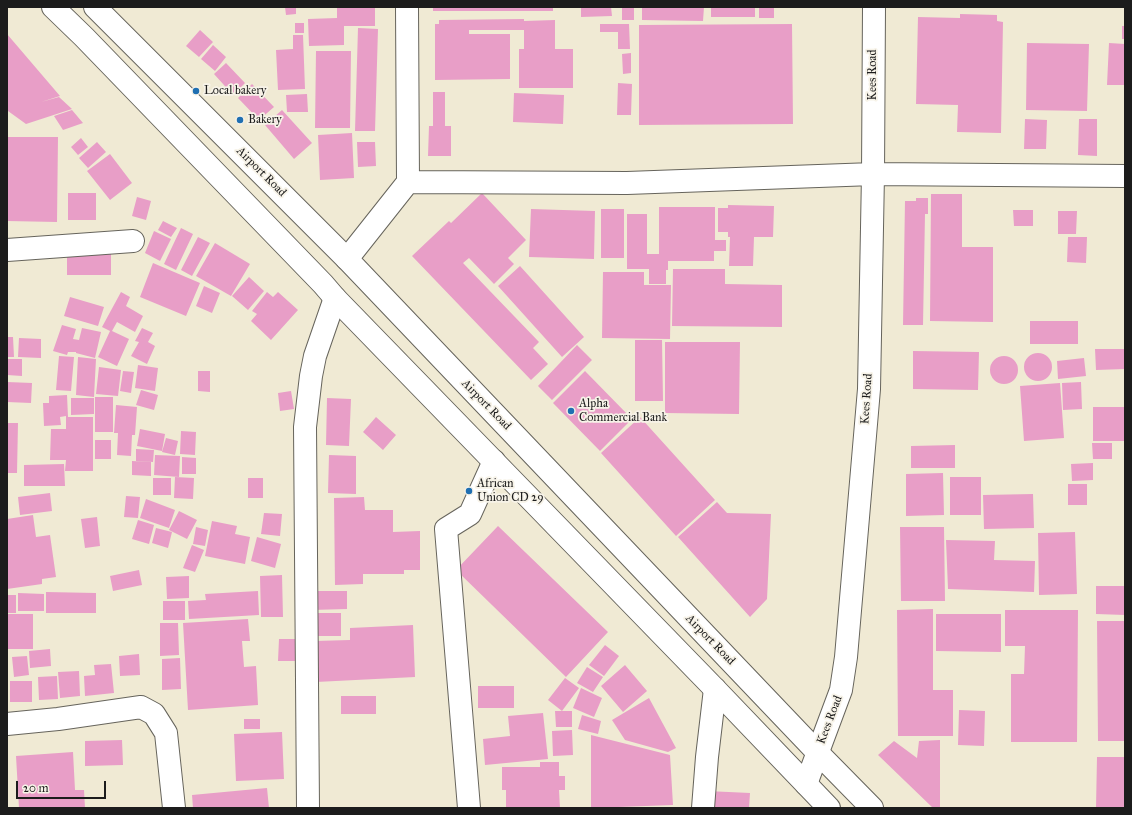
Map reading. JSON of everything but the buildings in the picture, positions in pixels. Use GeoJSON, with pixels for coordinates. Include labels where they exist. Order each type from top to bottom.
{"type":"FeatureCollection","features":[{"type":"Feature","properties":{"kind":"street"},"geometry":{"type":"LineString","coordinates":[[53,7],[101,54],[829,808]]}},
{"type":"Feature","properties":{"kind":"street","name":"Airport Road"},"geometry":{"type":"LineString","coordinates":[[95,7],[347,259],[872,808]]}},
{"type":"Feature","properties":{"kind":"street"},"geometry":{"type":"LineString","coordinates":[[347,259],[408,182],[407,7]]}},
{"type":"Feature","properties":{"kind":"street","name":"Kees Road"},"geometry":{"type":"LineString","coordinates":[[806,784],[841,690],[846,657],[869,389],[874,7]]}},
{"type":"Feature","properties":{"kind":"street"},"geometry":{"type":"LineString","coordinates":[[408,182],[628,183],[873,174],[1125,176]]}},
{"type":"Feature","properties":{"kind":"street"},"geometry":{"type":"LineString","coordinates":[[7,250],[133,241]]}},
{"type":"Feature","properties":{"kind":"street"},"geometry":{"type":"LineString","coordinates":[[308,808],[305,427],[315,356],[335,298]]}},
{"type":"Feature","properties":{"kind":"street"},"geometry":{"type":"LineString","coordinates":[[469,808],[446,529],[470,514],[494,462]]}},
{"type":"Feature","properties":{"kind":"street"},"geometry":{"type":"LineString","coordinates":[[703,808],[715,689]]}},
{"type":"Feature","properties":{"kind":"street"},"geometry":{"type":"LineString","coordinates":[[7,724],[58,719],[141,707],[154,714],[166,733],[174,808]]}},
{"type":"Feature","properties":{"kind":"place","name":"Local bakery"},"geometry":{"type":"Point","coordinates":[196,91]}},
{"type":"Feature","properties":{"kind":"place","name":"Bakery"},"geometry":{"type":"Point","coordinates":[240,120]}},
{"type":"Feature","properties":{"kind":"place","name":"Alpha Commercial Bank"},"geometry":{"type":"Point","coordinates":[571,411]}},
{"type":"Feature","properties":{"kind":"place","name":"African Union CD 29"},"geometry":{"type":"Point","coordinates":[469,491]}}]}
